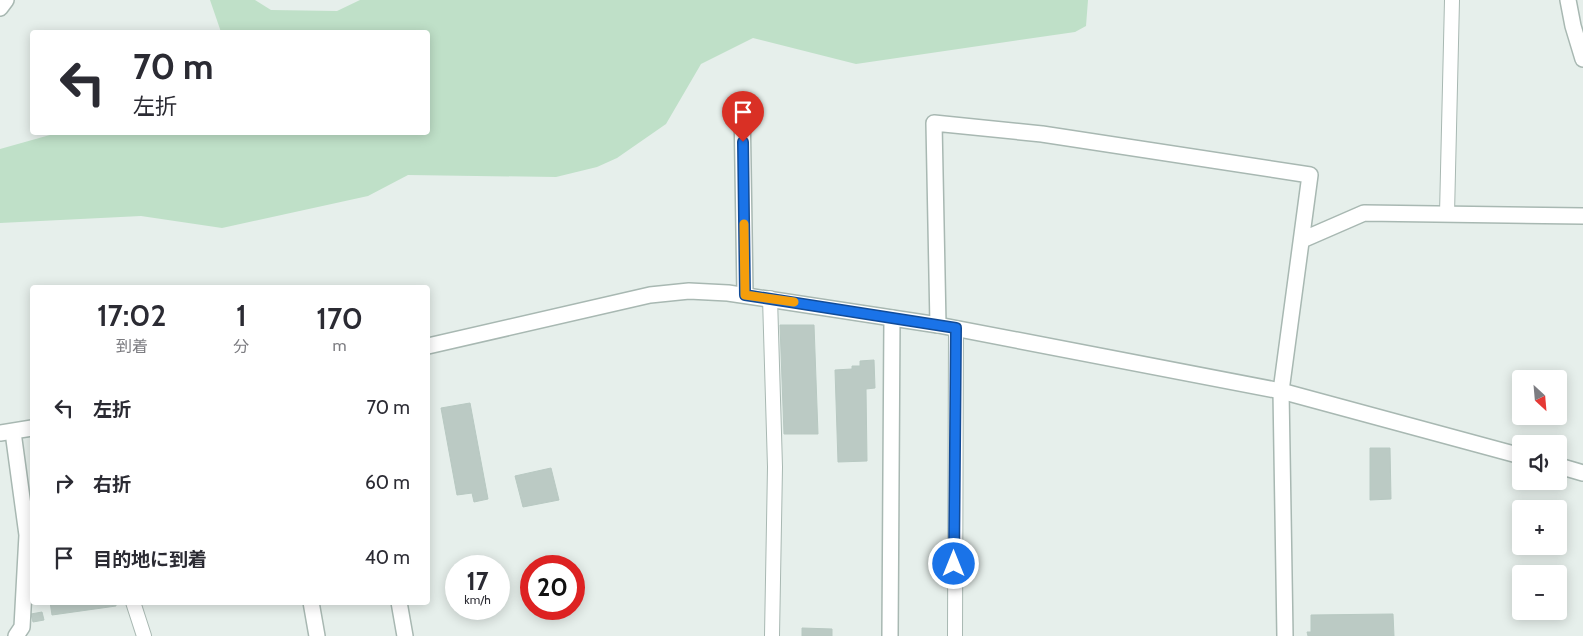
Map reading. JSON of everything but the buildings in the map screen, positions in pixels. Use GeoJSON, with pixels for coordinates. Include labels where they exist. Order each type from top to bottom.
{"type":"FeatureCollection","features":[{"type":"Feature","properties":{"kind":"street"},"geometry":{"type":"LineString","coordinates":[[0,8],[6,0]]}},
{"type":"Feature","properties":{"kind":"street"},"geometry":{"type":"LineString","coordinates":[[1568,0],[1573,26],[1583,59]]}},
{"type":"Feature","properties":{"kind":"street"},"geometry":{"type":"LineString","coordinates":[[742,104],[745,295]]}},
{"type":"Feature","properties":{"kind":"street"},"geometry":{"type":"LineString","coordinates":[[938,325],[934,123],[1042,134],[1310,175],[1280,391],[1285,636]]}},
{"type":"Feature","properties":{"kind":"street"},"geometry":{"type":"LineString","coordinates":[[1302,240],[1364,213],[1583,216]]}},
{"type":"Feature","properties":{"kind":"street"},"geometry":{"type":"LineString","coordinates":[[430,346],[650,295],[689,292],[745,295],[956,328],[1280,391],[1512,454]]}},
{"type":"Feature","properties":{"kind":"street"},"geometry":{"type":"LineString","coordinates":[[890,636],[892,318]]}},
{"type":"Feature","properties":{"kind":"street"},"geometry":{"type":"LineString","coordinates":[[16,636],[22,626],[27,535],[6,433],[30,428]]}},
{"type":"Feature","properties":{"kind":"street"},"geometry":{"type":"LineString","coordinates":[[1567,469],[1583,474]]}},
{"type":"Feature","properties":{"kind":"street"},"geometry":{"type":"LineString","coordinates":[[312,605],[317,636]]}},
{"type":"Feature","properties":{"kind":"street"},"geometry":{"type":"LineString","coordinates":[[400,605],[405,636]]}},
{"type":"Feature","properties":{"kind":"lane"},"geometry":{"type":"LineString","coordinates":[[1447,214],[1452,0]]}},
{"type":"Feature","properties":{"kind":"lane"},"geometry":{"type":"LineString","coordinates":[[770,298],[775,467],[772,636]]}},
{"type":"Feature","properties":{"kind":"lane"},"geometry":{"type":"LineString","coordinates":[[955,636],[956,328]]}},
{"type":"Feature","properties":{"kind":"lane"},"geometry":{"type":"LineString","coordinates":[[135,605],[144,636]]}},
{"type":"Feature","properties":{"kind":"green space"},"geometry":{"type":"Polygon","coordinates":[[[210,0],[255,0],[271,10],[337,11],[360,0],[1088,0],[1086,26],[1075,32],[856,64],[753,38],[701,64],[666,124],[617,158],[597,167],[556,177],[408,175],[368,196],[222,228],[141,216],[0,223],[0,149],[50,135],[430,135],[430,30],[220,30],[210,0]]]}},
{"type":"Feature","properties":{"kind":"slow traffic"},"geometry":{"type":"LineString","coordinates":[[744,224],[745,295],[794,302]]}},
{"type":"Feature","properties":{"kind":"route"},"geometry":{"type":"LineString","coordinates":[[743,142],[745,295],[956,328],[954,564]]}}]}
